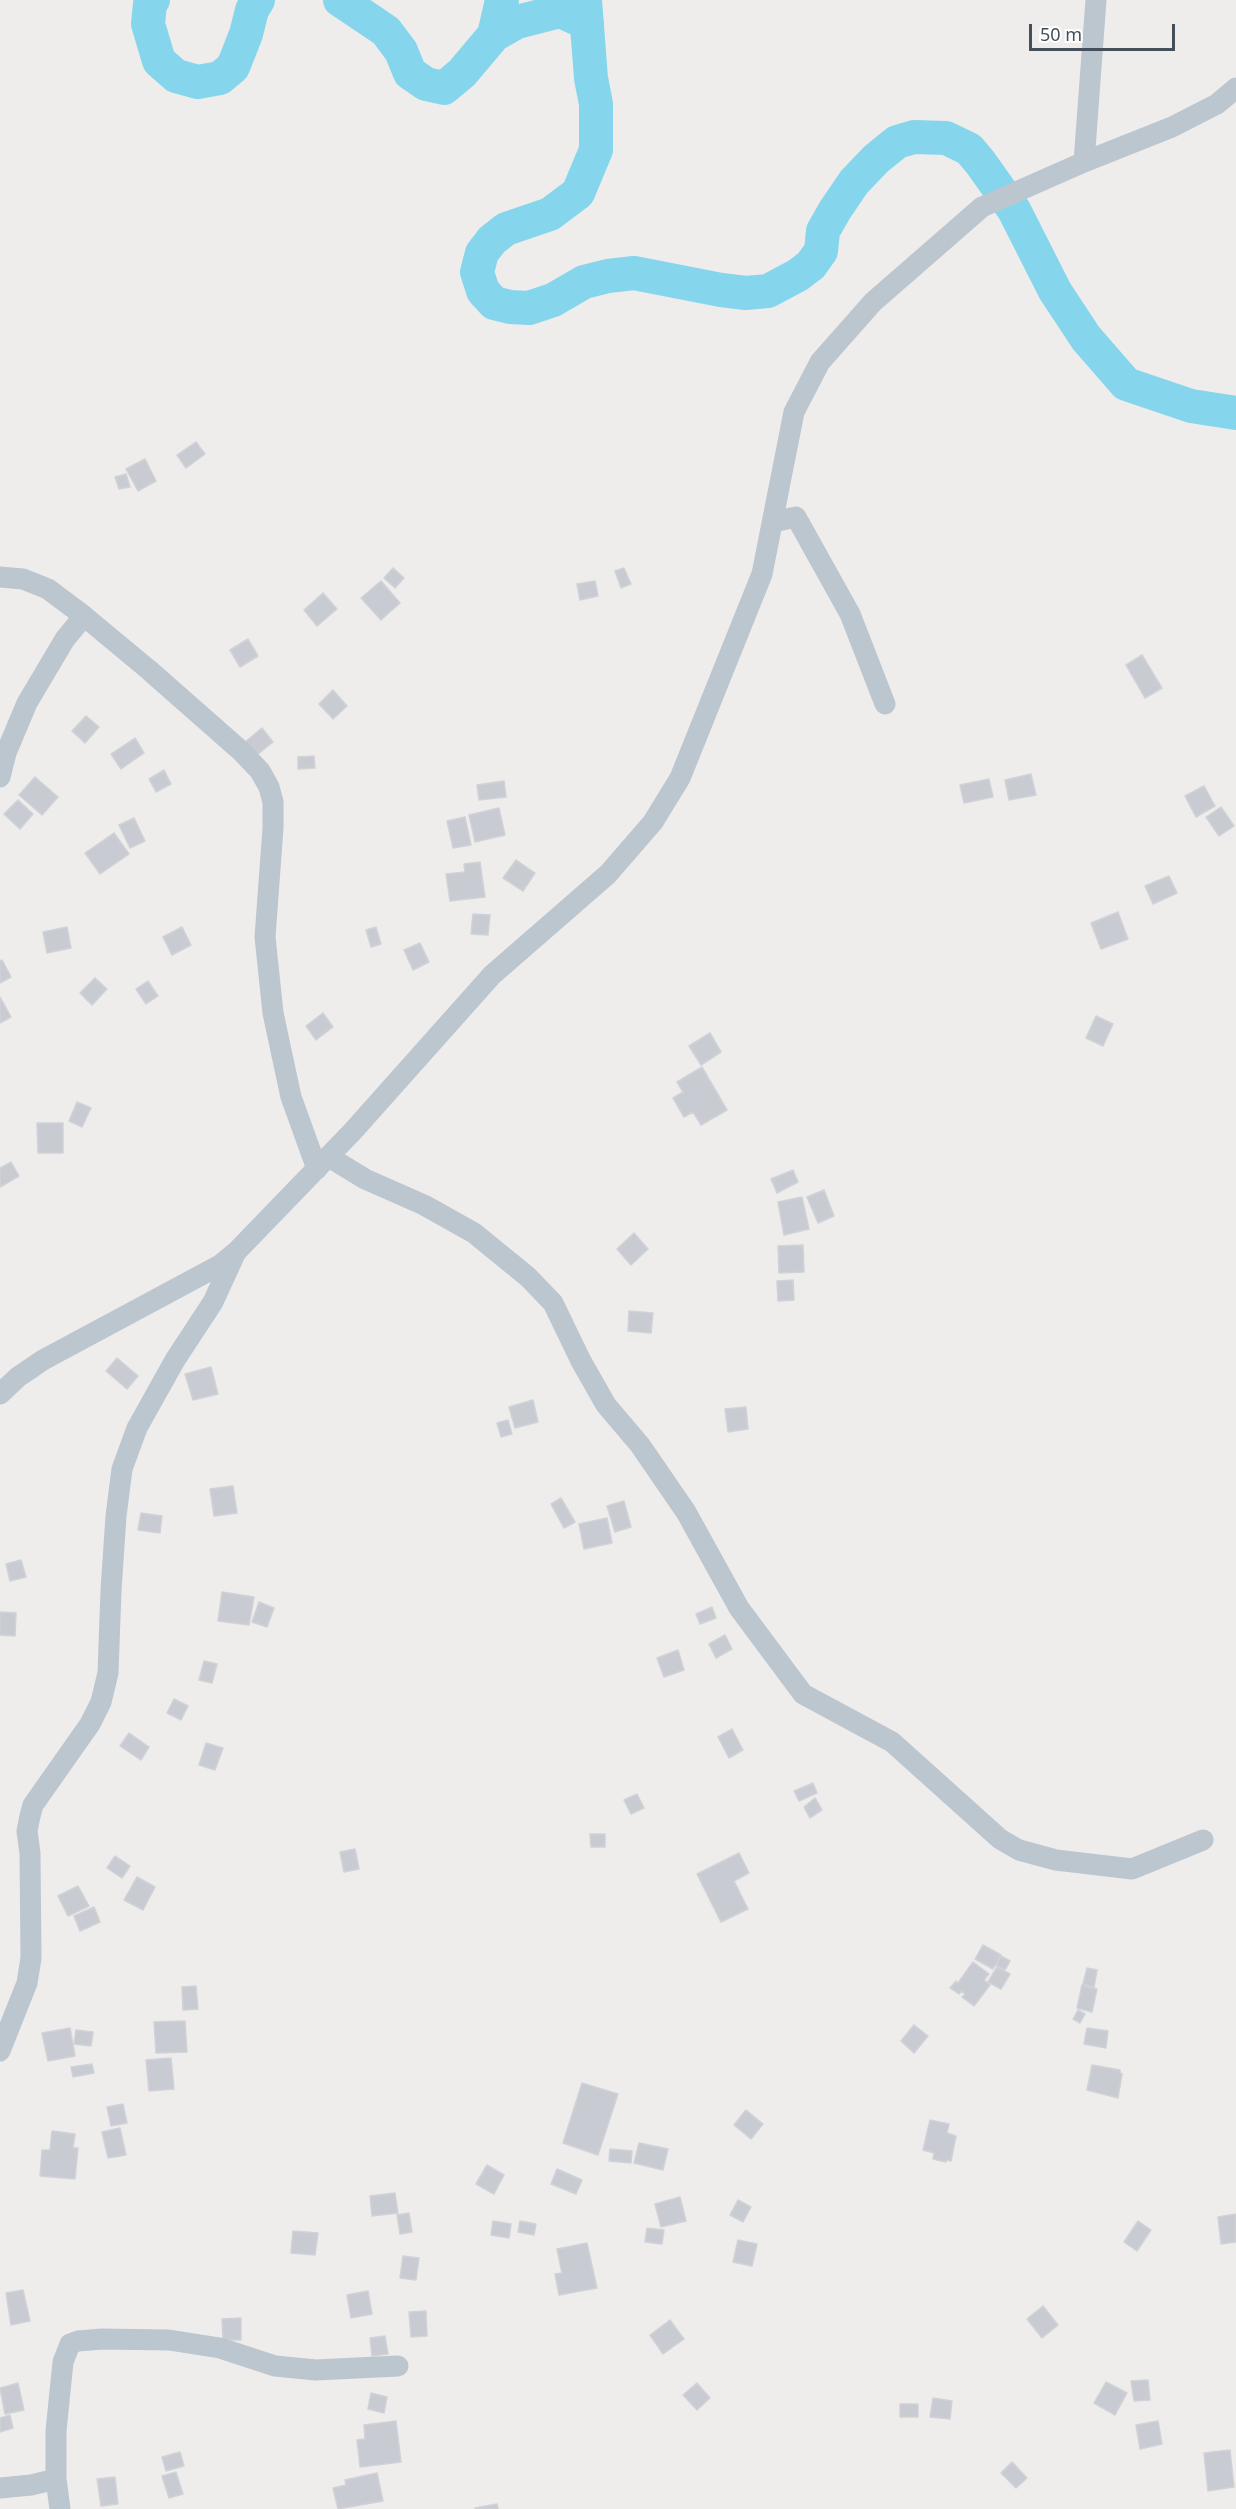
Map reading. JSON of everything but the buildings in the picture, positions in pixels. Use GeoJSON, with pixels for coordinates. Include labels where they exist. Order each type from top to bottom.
{"type":"FeatureCollection","features":[{"type":"Feature","properties":{"kind":"street"},"geometry":{"type":"LineString","coordinates":[[1084,162],[1096,0]]}},
{"type":"Feature","properties":{"kind":"street"},"geometry":{"type":"LineString","coordinates":[[0,1394],[18,1377],[43,1360],[220,1265],[237,1251],[323,1163],[492,975],[608,874],[653,822],[680,778],[762,574],[794,412],[820,362],[873,302],[982,207],[1084,162],[1172,127],[1217,104],[1236,88]]}},
{"type":"Feature","properties":{"kind":"street"},"geometry":{"type":"LineString","coordinates":[[773,522],[796,517],[850,614],[885,704]]}},
{"type":"Feature","properties":{"kind":"street"},"geometry":{"type":"LineString","coordinates":[[0,577],[23,579],[48,589],[84,616],[260,771],[269,787],[273,802],[265,937],[273,1013],[291,1097],[323,1163],[424,1204],[474,1233],[528,1277],[553,1303],[581,1361],[606,1405],[640,1445],[680,1503],[739,1608],[803,1694],[892,1742],[1000,1839],[1019,1850],[1056,1860],[1132,1869],[1203,1840]]}},
{"type":"Feature","properties":{"kind":"street"},"geometry":{"type":"LineString","coordinates":[[0,777],[6,753],[27,703],[64,639],[84,616]]}},
{"type":"Feature","properties":{"kind":"street"},"geometry":{"type":"LineString","coordinates":[[0,2051],[27,1983],[31,1958],[30,1853],[27,1831],[33,1804],[90,1724],[101,1702],[108,1673],[116,1516],[122,1469],[137,1428],[175,1360],[213,1302],[237,1251]]}},
{"type":"Feature","properties":{"kind":"street"},"geometry":{"type":"LineString","coordinates":[[60,2509],[56,2479],[56,2431],[63,2362],[70,2344],[102,2339],[169,2340],[220,2348],[275,2366],[316,2370],[398,2366]]}},
{"type":"Feature","properties":{"kind":"street"},"geometry":{"type":"LineString","coordinates":[[0,2488],[31,2485],[56,2479]]}},
{"type":"Feature","properties":{"kind":"waterway"},"geometry":{"type":"LineString","coordinates":[[153,0],[150,4],[148,24],[159,61],[176,76],[198,82],[220,78],[233,67],[246,34],[252,10],[258,0]]}},
{"type":"Feature","properties":{"kind":"waterway"},"geometry":{"type":"LineString","coordinates":[[340,0],[386,31],[401,51],[410,73],[426,84],[444,88],[462,73],[494,35],[502,0]]}},
{"type":"Feature","properties":{"kind":"waterway"},"geometry":{"type":"LineString","coordinates":[[585,0],[591,78],[596,104],[596,150],[578,193],[550,214],[506,229],[492,240],[482,253],[477,272],[483,291],[494,303],[529,308],[553,300],[584,282],[634,273],[721,290],[746,293],[768,291],[798,275],[811,265],[821,251],[823,231],[835,210],[854,182],[876,159],[897,142],[914,137],[946,138],[969,149],[980,162],[1014,210],[1055,291],[1086,338],[1126,384],[1191,406],[1236,413]]}},
{"type":"Feature","properties":{"kind":"waterway"},"geometry":{"type":"LineString","coordinates":[[494,35],[517,22],[560,11],[587,23]]}}]}
